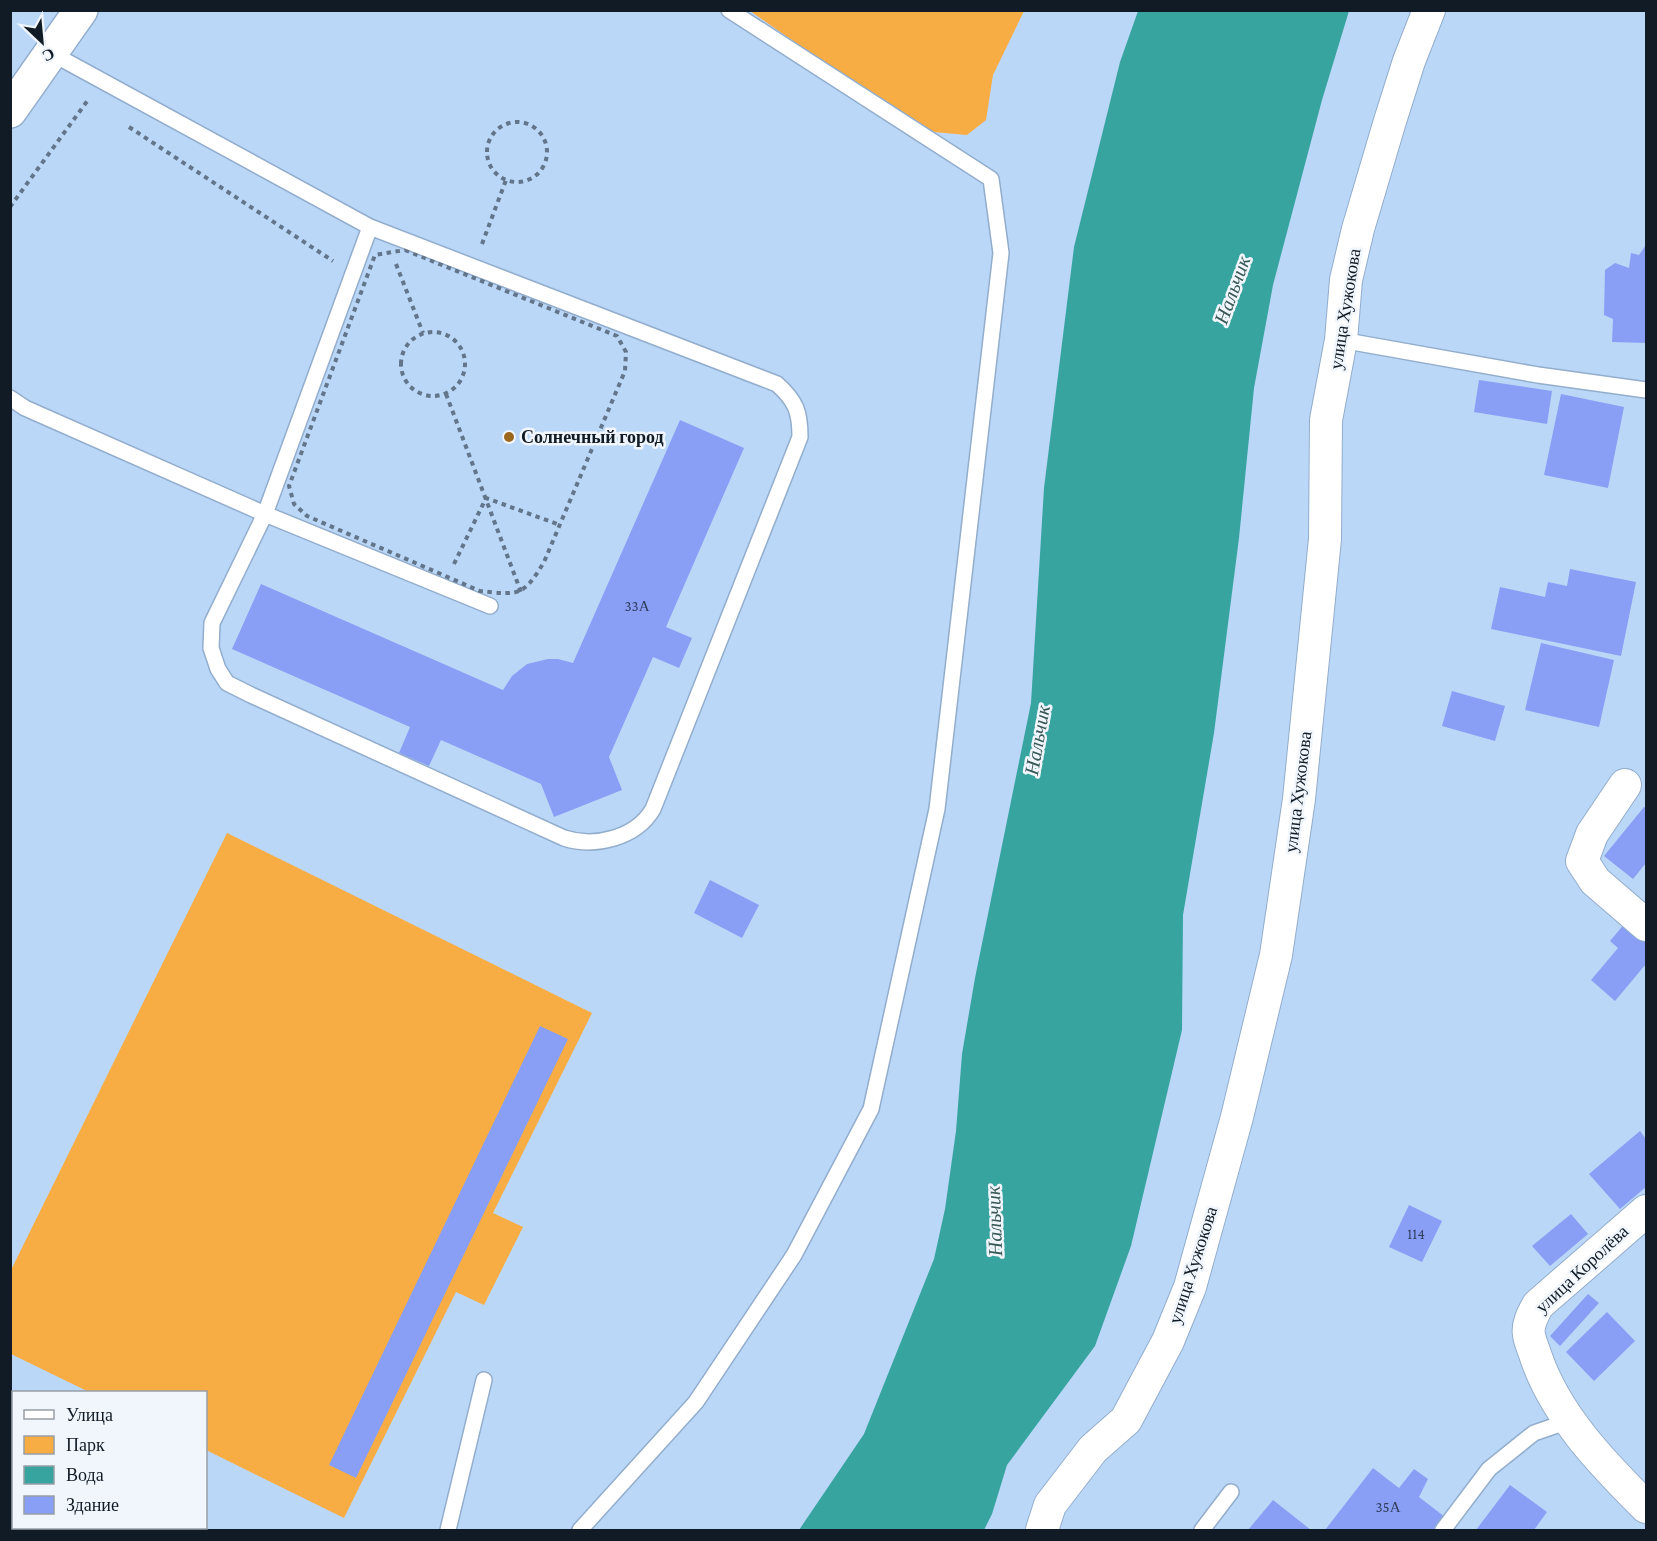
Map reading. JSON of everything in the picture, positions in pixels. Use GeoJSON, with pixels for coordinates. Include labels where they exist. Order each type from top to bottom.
{"type":"FeatureCollection","features":[{"type":"Feature","properties":{"kind":"main road"},"geometry":{"type":"LineString","coordinates":[[10,111],[81,10]]}},
{"type":"Feature","properties":{"kind":"street","name":"улица Хужокова"},"geometry":{"type":"LineString","coordinates":[[1042,1530],[1050,1505],[1071,1477],[1093,1449],[1126,1420],[1168,1341],[1190,1287],[1237,1117],[1276,955],[1299,799],[1325,539],[1326,420],[1341,340],[1346,280],[1358,229],[1409,61],[1429,10]]}},
{"type":"Feature","properties":{"kind":"street"},"geometry":{"type":"LineString","coordinates":[[1625,784],[1592,834],[1582,861],[1595,881],[1647,925]]}},
{"type":"Feature","properties":{"kind":"street","name":"улица Королёва"},"geometry":{"type":"LineString","coordinates":[[1569,1421],[1543,1378],[1528,1334],[1531,1318],[1538,1305],[1647,1211]]}},
{"type":"Feature","properties":{"kind":"street"},"geometry":{"type":"LineString","coordinates":[[1569,1421],[1627,1488],[1647,1507]]}},
{"type":"Feature","properties":{"kind":"lane"},"geometry":{"type":"LineString","coordinates":[[580,1530],[696,1402],[794,1255],[871,1109],[937,809],[1001,253],[991,179],[729,10]]}},
{"type":"Feature","properties":{"kind":"lane"},"geometry":{"type":"LineString","coordinates":[[51,53],[370,227],[472,272],[777,384],[791,396],[797,410],[800,437],[653,809],[638,828],[601,841],[586,843],[564,838],[227,683],[218,669],[211,648],[212,623],[265,514],[370,227]]}},
{"type":"Feature","properties":{"kind":"lane"},"geometry":{"type":"LineString","coordinates":[[1341,340],[1538,375],[1647,390]]}},
{"type":"Feature","properties":{"kind":"lane"},"geometry":{"type":"LineString","coordinates":[[10,399],[25,408],[265,514],[490,606]]}},
{"type":"Feature","properties":{"kind":"lane"},"geometry":{"type":"LineString","coordinates":[[448,1530],[484,1380]]}},
{"type":"Feature","properties":{"kind":"lane"},"geometry":{"type":"LineString","coordinates":[[1443,1530],[1489,1468],[1534,1433],[1569,1421]]}},
{"type":"Feature","properties":{"kind":"lane"},"geometry":{"type":"LineString","coordinates":[[1202,1530],[1231,1492]]}},
{"type":"Feature","properties":{"kind":"path"},"geometry":{"type":"LineString","coordinates":[[10,207],[87,99],[97,106]]}},
{"type":"Feature","properties":{"kind":"path"},"geometry":{"type":"LineString","coordinates":[[519,122],[537,130],[543,138],[546,158],[536,176],[527,181],[516,183],[506,180],[491,168],[486,150],[494,133],[501,127],[519,122]]}},
{"type":"Feature","properties":{"kind":"path"},"geometry":{"type":"LineString","coordinates":[[126,125],[331,261],[405,250],[472,272],[617,336],[626,352],[625,371],[544,562],[531,583],[521,592],[510,594],[480,591],[306,516],[294,504],[289,486],[375,255]]}},
{"type":"Feature","properties":{"kind":"path"},"geometry":{"type":"LineString","coordinates":[[472,272],[506,180]]}},
{"type":"Feature","properties":{"kind":"path"},"geometry":{"type":"LineString","coordinates":[[392,252],[423,333]]}},
{"type":"Feature","properties":{"kind":"path"},"geometry":{"type":"LineString","coordinates":[[434,331],[445,333],[461,347],[465,357],[466,369],[462,379],[446,394],[436,396],[416,392],[403,376],[401,365],[406,346],[423,333],[434,331]]}},
{"type":"Feature","properties":{"kind":"path"},"geometry":{"type":"LineString","coordinates":[[446,394],[521,592]]}},
{"type":"Feature","properties":{"kind":"path"},"geometry":{"type":"LineString","coordinates":[[486,498],[560,525]]}},
{"type":"Feature","properties":{"kind":"path"},"geometry":{"type":"LineString","coordinates":[[448,577],[486,498]]}},
{"type":"Feature","properties":{"kind":"green space"},"geometry":{"type":"Polygon","coordinates":[[[750,11],[1024,11],[993,75],[986,120],[967,135],[922,131],[750,11]]]}},
{"type":"Feature","properties":{"kind":"green space"},"geometry":{"type":"Polygon","coordinates":[[[227,833],[592,1013],[493,1213],[523,1227],[484,1305],[456,1292],[344,1518],[207,1450],[207,1391],[87,1391],[11,1354],[11,1270],[227,833]]]}},
{"type":"Feature","properties":{"kind":"water","name":"Нальчик"},"geometry":{"type":"Polygon","coordinates":[[[1138,11],[1349,11],[1322,100],[1273,285],[1254,388],[1239,538],[1214,733],[1183,915],[1182,1030],[1131,1246],[1095,1346],[1007,1465],[992,1514],[984,1530],[799,1530],[864,1434],[934,1259],[945,1209],[956,1131],[962,1054],[975,978],[1031,703],[1044,488],[1074,247],[1120,62],[1138,11]]]}},
{"type":"Feature","properties":{"kind":"building"},"geometry":{"type":"Polygon","coordinates":[[[1646,245],[1646,343],[1612,342],[1613,319],[1604,315],[1605,270],[1615,263],[1629,268],[1631,253],[1639,255],[1646,245]]]}},
{"type":"Feature","properties":{"kind":"building"},"geometry":{"type":"Polygon","coordinates":[[[1479,380],[1552,391],[1547,424],[1474,412],[1479,380]]]}},
{"type":"Feature","properties":{"kind":"building"},"geometry":{"type":"Polygon","coordinates":[[[1561,394],[1624,407],[1608,488],[1544,475],[1561,394]]]}},
{"type":"Feature","properties":{"kind":"building"},"geometry":{"type":"Polygon","coordinates":[[[680,420],[744,448],[666,627],[692,638],[679,668],[653,657],[609,757],[622,790],[554,817],[541,784],[441,740],[429,766],[399,753],[410,727],[232,649],[261,584],[503,690],[512,676],[527,664],[548,659],[573,663],[680,420]]]}},
{"type":"Feature","properties":{"kind":"building"},"geometry":{"type":"Polygon","coordinates":[[[1570,569],[1636,582],[1621,656],[1491,629],[1500,587],[1545,597],[1548,582],[1567,586],[1570,569]]]}},
{"type":"Feature","properties":{"kind":"building"},"geometry":{"type":"Polygon","coordinates":[[[1541,643],[1614,660],[1599,727],[1525,710],[1541,643]]]}},
{"type":"Feature","properties":{"kind":"building"},"geometry":{"type":"Polygon","coordinates":[[[1452,691],[1505,706],[1495,741],[1442,726],[1452,691]]]}},
{"type":"Feature","properties":{"kind":"building"},"geometry":{"type":"Polygon","coordinates":[[[1644,807],[1646,808],[1646,863],[1633,879],[1604,856],[1644,807]]]}},
{"type":"Feature","properties":{"kind":"building"},"geometry":{"type":"Polygon","coordinates":[[[710,880],[759,905],[742,938],[694,913],[710,880]]]}},
{"type":"Feature","properties":{"kind":"building"},"geometry":{"type":"Polygon","coordinates":[[[1626,922],[1646,939],[1646,964],[1615,1001],[1591,980],[1618,948],[1610,941],[1626,922]]]}},
{"type":"Feature","properties":{"kind":"building"},"geometry":{"type":"Polygon","coordinates":[[[540,1026],[568,1039],[356,1478],[329,1465],[540,1026]]]}},
{"type":"Feature","properties":{"kind":"building"},"geometry":{"type":"Polygon","coordinates":[[[1640,1131],[1646,1139],[1646,1187],[1620,1209],[1589,1174],[1640,1131]]]}},
{"type":"Feature","properties":{"kind":"building"},"geometry":{"type":"Polygon","coordinates":[[[1409,1205],[1442,1221],[1422,1262],[1389,1247],[1409,1205]]]}},
{"type":"Feature","properties":{"kind":"building"},"geometry":{"type":"Polygon","coordinates":[[[1571,1214],[1588,1234],[1550,1266],[1532,1246],[1571,1214]]]}},
{"type":"Feature","properties":{"kind":"building"},"geometry":{"type":"Polygon","coordinates":[[[1588,1294],[1599,1303],[1560,1346],[1550,1336],[1588,1294]]]}},
{"type":"Feature","properties":{"kind":"building"},"geometry":{"type":"Polygon","coordinates":[[[1607,1312],[1635,1341],[1594,1381],[1566,1352],[1607,1312]]]}},
{"type":"Feature","properties":{"kind":"building"},"geometry":{"type":"Polygon","coordinates":[[[1373,1468],[1399,1488],[1414,1469],[1428,1479],[1419,1497],[1445,1517],[1435,1530],[1325,1530],[1373,1468]]]}},
{"type":"Feature","properties":{"kind":"building"},"geometry":{"type":"Polygon","coordinates":[[[1510,1485],[1547,1512],[1534,1530],[1476,1530],[1510,1485]]]}},
{"type":"Feature","properties":{"kind":"building"},"geometry":{"type":"Polygon","coordinates":[[[1273,1500],[1311,1530],[1248,1530],[1273,1500]]]}},
{"type":"Feature","properties":{"kind":"place","name":"Солнечный город"},"geometry":{"type":"Point","coordinates":[509,437]}}]}
